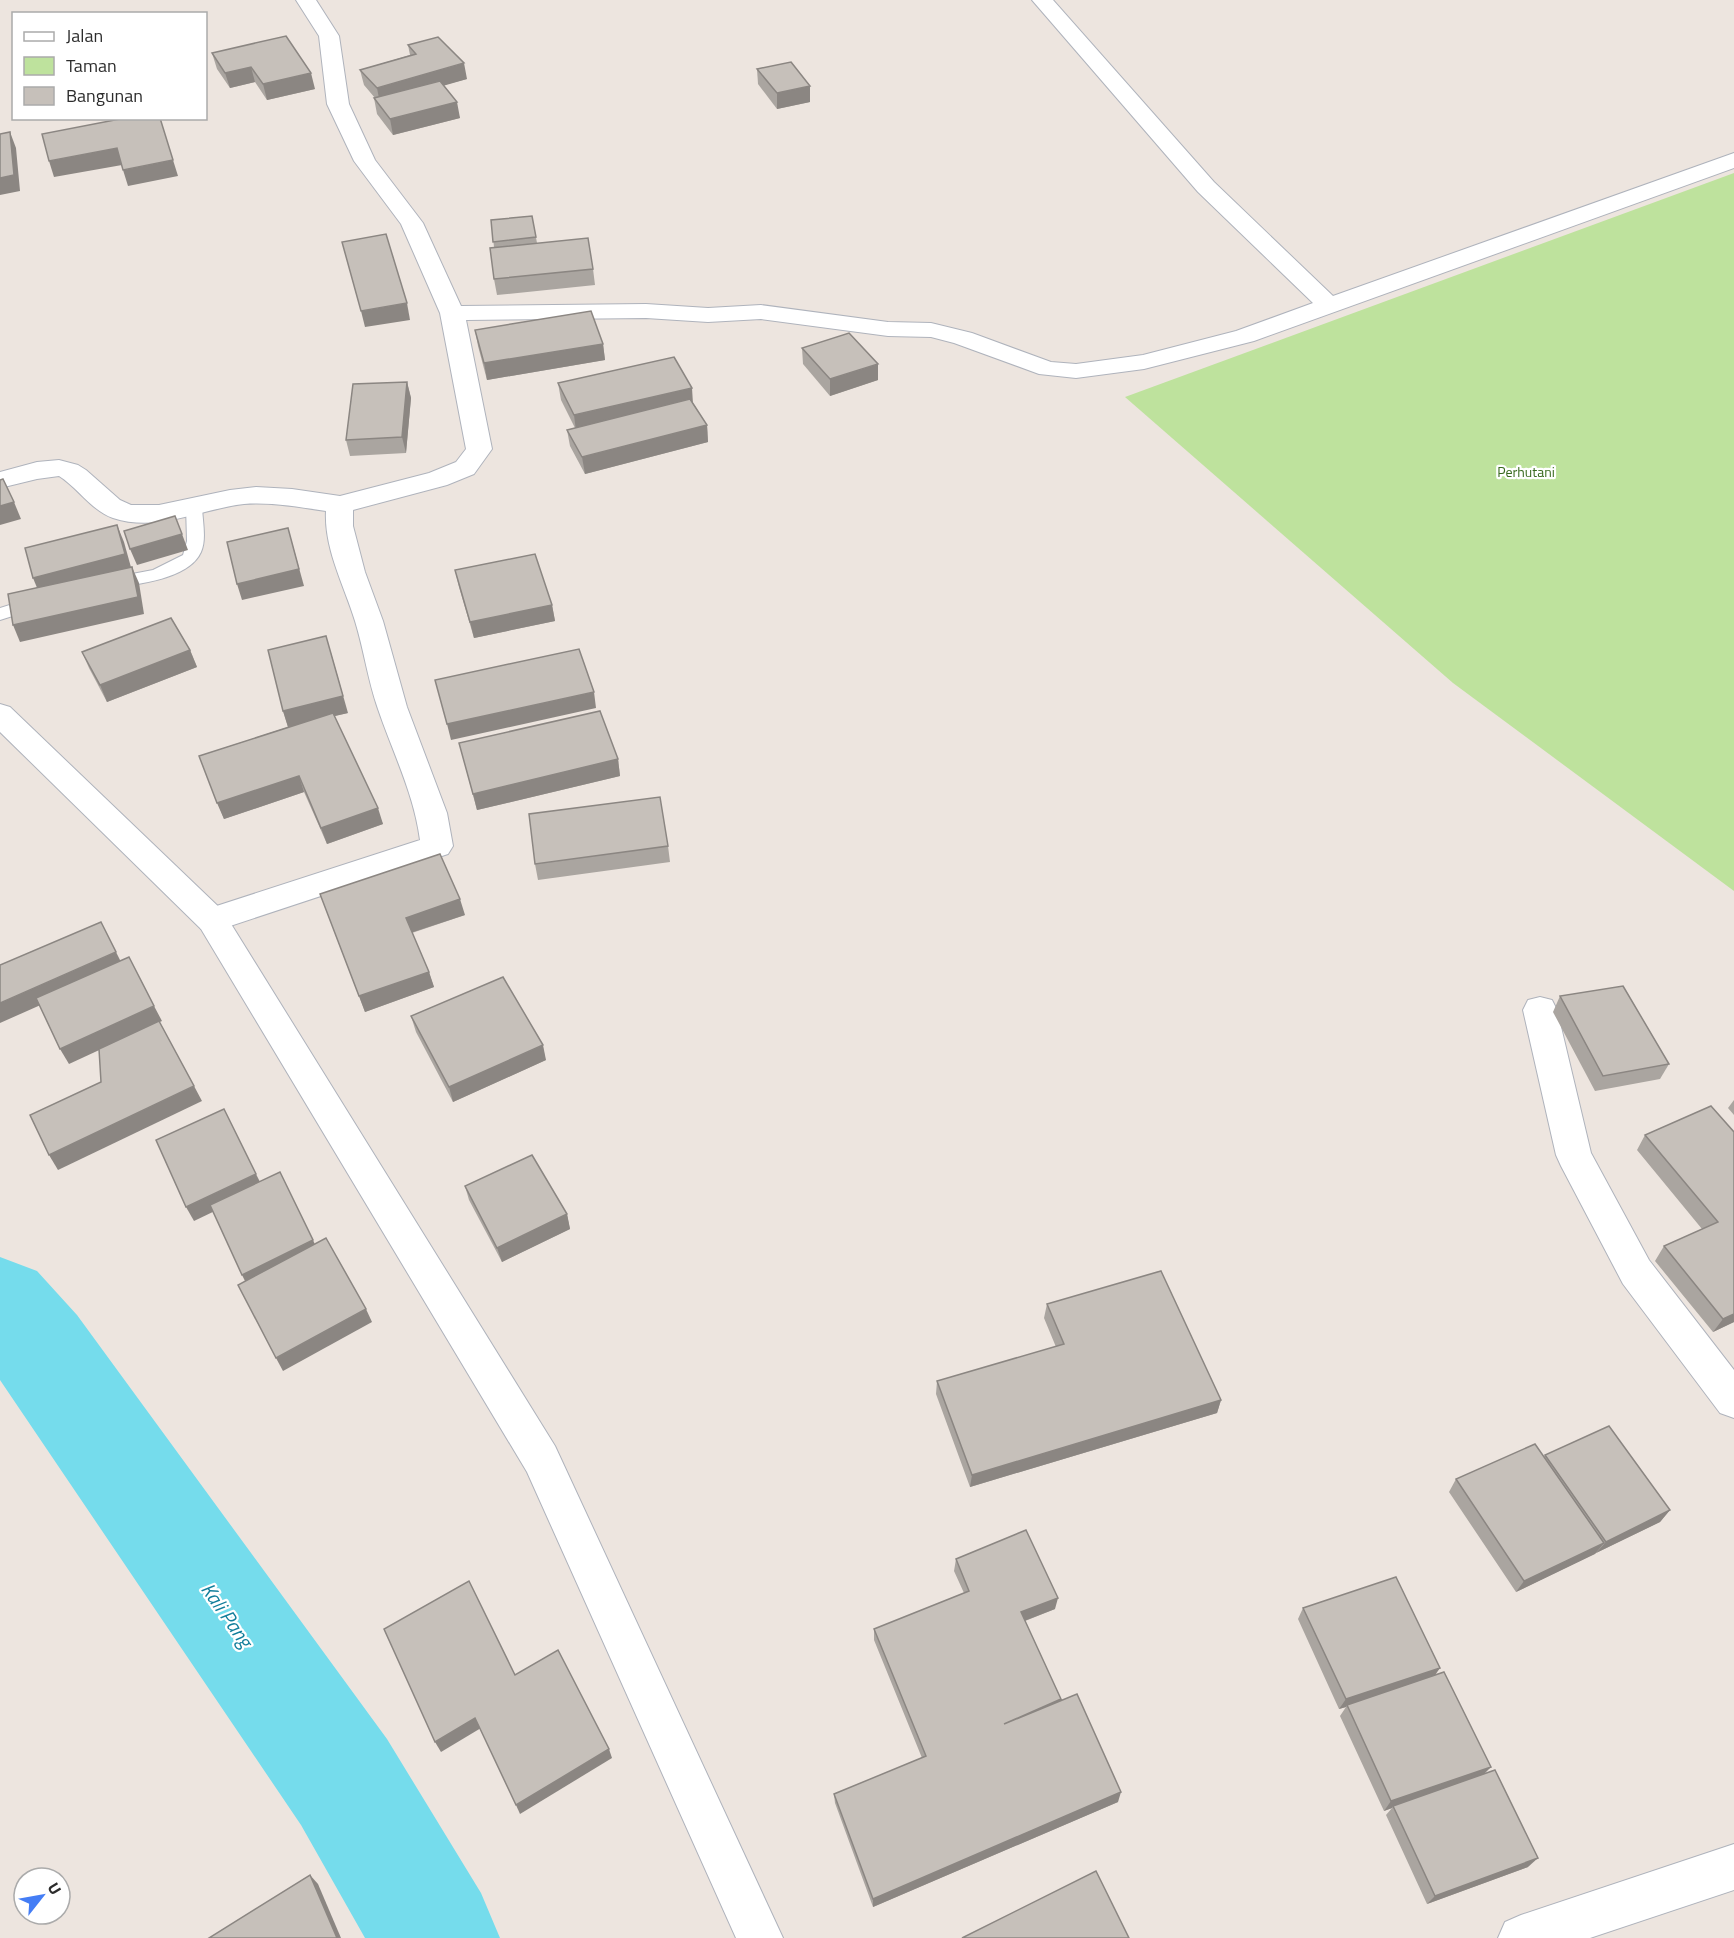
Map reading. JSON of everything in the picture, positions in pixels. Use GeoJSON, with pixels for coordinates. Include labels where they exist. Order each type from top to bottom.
{"type":"FeatureCollection","features":[{"type":"Feature","properties":{"kind":"street"},"geometry":{"type":"LineString","coordinates":[[0,480],[58,468],[69,470],[110,505],[128,514],[149,514],[245,496],[293,497],[340,505],[438,479],[465,468],[479,449],[452,313],[412,223],[365,161],[338,104],[329,36],[306,0]]}},
{"type":"Feature","properties":{"kind":"street"},"geometry":{"type":"LineString","coordinates":[[1042,0],[1206,187],[1329,305]]}},
{"type":"Feature","properties":{"kind":"street"},"geometry":{"type":"LineString","coordinates":[[452,313],[646,311],[708,315],[761,312],[888,329],[931,330],[963,338],[1048,369],[1076,371],[1144,362],[1245,336],[1734,159]]}},
{"type":"Feature","properties":{"kind":"street"},"geometry":{"type":"LineString","coordinates":[[212,920],[437,846],[432,813],[392,707],[369,621],[351,572],[339,526],[340,505]]}},
{"type":"Feature","properties":{"kind":"street"},"geometry":{"type":"LineString","coordinates":[[0,714],[212,920],[541,1459],[760,1938]]}},
{"type":"Feature","properties":{"kind":"street"},"geometry":{"type":"LineString","coordinates":[[1540,1010],[1574,1155],[1636,1272],[1734,1400]]}},
{"type":"Feature","properties":{"kind":"street"},"geometry":{"type":"LineString","coordinates":[[1521,1938],[1734,1867]]}},
{"type":"Feature","properties":{"kind":"lane"},"geometry":{"type":"LineString","coordinates":[[97,586],[152,576],[187,561],[193,553],[194,506]]}},
{"type":"Feature","properties":{"kind":"lane"},"geometry":{"type":"LineString","coordinates":[[0,614],[54,597]]}},
{"type":"Feature","properties":{"kind":"green space","name":"Perhutani"},"geometry":{"type":"Polygon","coordinates":[[[1734,173],[1734,891],[1453,683],[1125,397],[1734,173]]]}},
{"type":"Feature","properties":{"kind":"building"},"geometry":{"type":"Polygon","coordinates":[[[286,36],[311,73],[263,84],[251,67],[225,73],[212,53],[286,36]]]}},
{"type":"Feature","properties":{"kind":"building"},"geometry":{"type":"Polygon","coordinates":[[[438,37],[464,63],[377,88],[360,70],[416,54],[408,45],[438,37]]]}},
{"type":"Feature","properties":{"kind":"building"},"geometry":{"type":"Polygon","coordinates":[[[791,62],[810,86],[777,93],[757,69],[791,62]]]}},
{"type":"Feature","properties":{"kind":"building"},"geometry":{"type":"Polygon","coordinates":[[[440,81],[457,102],[390,119],[374,98],[440,81]]]}},
{"type":"Feature","properties":{"kind":"building"},"geometry":{"type":"Polygon","coordinates":[[[115,120],[161,120],[173,160],[123,170],[117,148],[49,161],[42,134],[115,120]]]}},
{"type":"Feature","properties":{"kind":"building"},"geometry":{"type":"Polygon","coordinates":[[[10,132],[14,175],[0,178],[0,134],[10,132]]]}},
{"type":"Feature","properties":{"kind":"building"},"geometry":{"type":"Polygon","coordinates":[[[532,216],[536,237],[493,242],[491,220],[532,216]]]}},
{"type":"Feature","properties":{"kind":"building"},"geometry":{"type":"Polygon","coordinates":[[[386,234],[407,303],[361,311],[342,242],[386,234]]]}},
{"type":"Feature","properties":{"kind":"building"},"geometry":{"type":"Polygon","coordinates":[[[588,238],[593,269],[494,279],[490,248],[588,238]]]}},
{"type":"Feature","properties":{"kind":"building"},"geometry":{"type":"Polygon","coordinates":[[[591,311],[603,344],[484,363],[475,330],[591,311]]]}},
{"type":"Feature","properties":{"kind":"building"},"geometry":{"type":"Polygon","coordinates":[[[849,333],[878,364],[830,379],[802,348],[849,333]]]}},
{"type":"Feature","properties":{"kind":"building"},"geometry":{"type":"Polygon","coordinates":[[[674,357],[692,388],[574,415],[558,383],[674,357]]]}},
{"type":"Feature","properties":{"kind":"building"},"geometry":{"type":"Polygon","coordinates":[[[407,382],[402,437],[346,440],[353,384],[407,382]]]}},
{"type":"Feature","properties":{"kind":"building"},"geometry":{"type":"Polygon","coordinates":[[[690,399],[707,425],[582,457],[567,430],[690,399]]]}},
{"type":"Feature","properties":{"kind":"building"},"geometry":{"type":"Polygon","coordinates":[[[3,479],[14,502],[0,506],[0,480],[3,479]]]}},
{"type":"Feature","properties":{"kind":"building"},"geometry":{"type":"Polygon","coordinates":[[[175,516],[182,534],[130,549],[124,531],[175,516]]]}},
{"type":"Feature","properties":{"kind":"building"},"geometry":{"type":"Polygon","coordinates":[[[117,525],[125,554],[33,578],[25,548],[117,525]]]}},
{"type":"Feature","properties":{"kind":"building"},"geometry":{"type":"Polygon","coordinates":[[[288,528],[299,569],[237,584],[227,542],[288,528]]]}},
{"type":"Feature","properties":{"kind":"building"},"geometry":{"type":"Polygon","coordinates":[[[535,554],[552,605],[470,622],[455,570],[535,554]]]}},
{"type":"Feature","properties":{"kind":"building"},"geometry":{"type":"Polygon","coordinates":[[[132,567],[138,597],[13,625],[8,594],[132,567]]]}},
{"type":"Feature","properties":{"kind":"building"},"geometry":{"type":"Polygon","coordinates":[[[171,618],[190,650],[100,685],[82,652],[171,618]]]}},
{"type":"Feature","properties":{"kind":"building"},"geometry":{"type":"Polygon","coordinates":[[[326,636],[343,696],[283,711],[268,650],[326,636]]]}},
{"type":"Feature","properties":{"kind":"building"},"geometry":{"type":"Polygon","coordinates":[[[579,649],[594,692],[447,724],[435,680],[579,649]]]}},
{"type":"Feature","properties":{"kind":"building"},"geometry":{"type":"Polygon","coordinates":[[[600,711],[618,759],[473,794],[459,743],[600,711]]]}},
{"type":"Feature","properties":{"kind":"building"},"geometry":{"type":"Polygon","coordinates":[[[333,713],[378,808],[321,828],[299,776],[217,803],[199,756],[333,713]]]}},
{"type":"Feature","properties":{"kind":"building"},"geometry":{"type":"Polygon","coordinates":[[[660,797],[668,846],[535,864],[529,814],[660,797]]]}},
{"type":"Feature","properties":{"kind":"building"},"geometry":{"type":"Polygon","coordinates":[[[440,854],[460,899],[406,918],[429,972],[359,996],[320,894],[440,854]]]}},
{"type":"Feature","properties":{"kind":"building"},"geometry":{"type":"Polygon","coordinates":[[[101,922],[116,952],[0,1003],[0,965],[101,922]]]}},
{"type":"Feature","properties":{"kind":"building"},"geometry":{"type":"Polygon","coordinates":[[[129,957],[154,1006],[60,1049],[36,998],[129,957]]]}},
{"type":"Feature","properties":{"kind":"building"},"geometry":{"type":"Polygon","coordinates":[[[503,977],[543,1045],[449,1087],[411,1016],[503,977]]]}},
{"type":"Feature","properties":{"kind":"building"},"geometry":{"type":"Polygon","coordinates":[[[1623,986],[1669,1064],[1603,1076],[1560,996],[1623,986]]]}},
{"type":"Feature","properties":{"kind":"building"},"geometry":{"type":"Polygon","coordinates":[[[159,1021],[194,1086],[49,1155],[30,1115],[101,1082],[99,1049],[159,1021]]]}},
{"type":"Feature","properties":{"kind":"building"},"geometry":{"type":"Polygon","coordinates":[[[1711,1106],[1734,1132],[1734,1314],[1723,1319],[1664,1246],[1718,1222],[1645,1135],[1711,1106]]]}},
{"type":"Feature","properties":{"kind":"building"},"geometry":{"type":"Polygon","coordinates":[[[224,1109],[256,1174],[186,1207],[156,1140],[224,1109]]]}},
{"type":"Feature","properties":{"kind":"building"},"geometry":{"type":"Polygon","coordinates":[[[532,1155],[567,1214],[497,1248],[465,1186],[532,1155]]]}},
{"type":"Feature","properties":{"kind":"building"},"geometry":{"type":"Polygon","coordinates":[[[280,1172],[313,1240],[242,1275],[210,1205],[280,1172]]]}},
{"type":"Feature","properties":{"kind":"building"},"geometry":{"type":"Polygon","coordinates":[[[326,1238],[366,1309],[276,1358],[238,1285],[326,1238]]]}},
{"type":"Feature","properties":{"kind":"building"},"geometry":{"type":"Polygon","coordinates":[[[1161,1271],[1221,1400],[972,1475],[937,1381],[1064,1344],[1047,1304],[1161,1271]]]}},
{"type":"Feature","properties":{"kind":"building"},"geometry":{"type":"Polygon","coordinates":[[[1609,1426],[1670,1510],[1606,1542],[1545,1455],[1609,1426]]]}},
{"type":"Feature","properties":{"kind":"building"},"geometry":{"type":"Polygon","coordinates":[[[1535,1444],[1604,1543],[1524,1581],[1456,1479],[1535,1444]]]}},
{"type":"Feature","properties":{"kind":"building"},"geometry":{"type":"Polygon","coordinates":[[[1026,1530],[1058,1598],[1021,1612],[1061,1699],[1004,1724],[1077,1694],[1121,1792],[873,1899],[834,1794],[926,1756],[874,1629],[969,1591],[956,1559],[1026,1530]]]}},
{"type":"Feature","properties":{"kind":"building"},"geometry":{"type":"Polygon","coordinates":[[[1396,1577],[1440,1668],[1346,1699],[1303,1608],[1396,1577]]]}},
{"type":"Feature","properties":{"kind":"building"},"geometry":{"type":"Polygon","coordinates":[[[469,1581],[515,1675],[558,1650],[609,1749],[516,1805],[475,1718],[435,1742],[384,1629],[469,1581]]]}},
{"type":"Feature","properties":{"kind":"building"},"geometry":{"type":"Polygon","coordinates":[[[1444,1672],[1491,1767],[1391,1801],[1347,1705],[1444,1672]]]}},
{"type":"Feature","properties":{"kind":"building"},"geometry":{"type":"Polygon","coordinates":[[[1495,1770],[1538,1858],[1435,1896],[1393,1806],[1495,1770]]]}},
{"type":"Feature","properties":{"kind":"building"},"geometry":{"type":"Polygon","coordinates":[[[1096,1871],[1129,1938],[962,1938],[1096,1871]]]}},
{"type":"Feature","properties":{"kind":"building"},"geometry":{"type":"Polygon","coordinates":[[[310,1875],[337,1938],[209,1938],[310,1875]]]}},
{"type":"Feature","properties":{"kind":"waterway","name":"Kali Pang"},"geometry":{"type":"LineString","coordinates":[[0,1304],[40,1349],[344,1782],[436,1938]]}}]}
